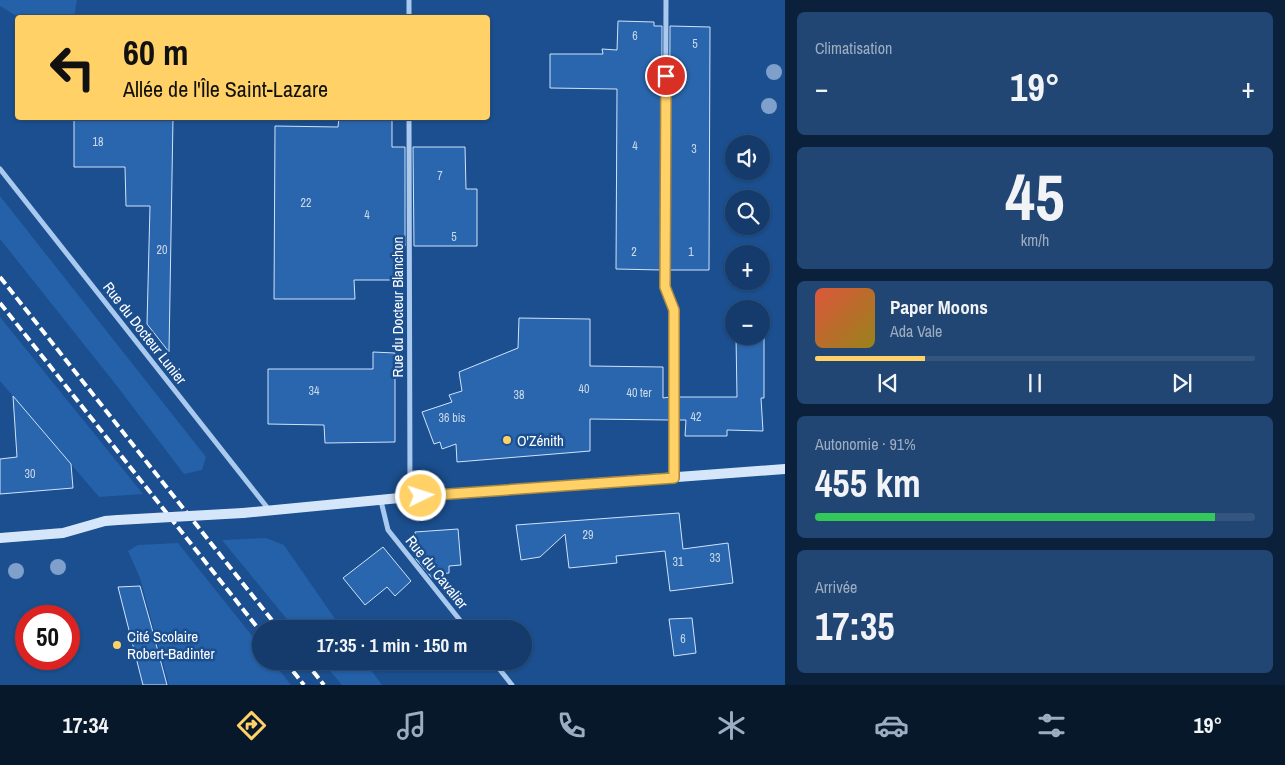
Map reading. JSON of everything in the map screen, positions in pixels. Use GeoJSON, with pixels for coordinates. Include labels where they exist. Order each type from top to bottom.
{"type":"FeatureCollection","features":[{"type":"Feature","properties":{"kind":"main road"},"geometry":{"type":"LineString","coordinates":[[0,538],[63,533],[105,521],[270,511],[410,497],[785,469]]}},
{"type":"Feature","properties":{"kind":"street"},"geometry":{"type":"LineString","coordinates":[[409,0],[409,15]]}},
{"type":"Feature","properties":{"kind":"street"},"geometry":{"type":"LineString","coordinates":[[666,0],[665,287],[674,310],[674,478]]}},
{"type":"Feature","properties":{"kind":"street","name":"Rue du Docteur Blanchon"},"geometry":{"type":"LineString","coordinates":[[409,120],[410,497]]}},
{"type":"Feature","properties":{"kind":"street","name":"Rue du Docteur Lunier"},"geometry":{"type":"LineString","coordinates":[[0,170],[270,511]]}},
{"type":"Feature","properties":{"kind":"street","name":"Rue du Cavalier"},"geometry":{"type":"LineString","coordinates":[[381,501],[388,530],[460,620]]}},
{"type":"Feature","properties":{"kind":"street"},"geometry":{"type":"LineString","coordinates":[[500,670],[512,685]]}},
{"type":"Feature","properties":{"kind":"shaded area"},"geometry":{"type":"Polygon","coordinates":[[[0,0],[77,0],[74,15],[15,15],[0,6],[0,0]]]}},
{"type":"Feature","properties":{"kind":"shaded area"},"geometry":{"type":"Polygon","coordinates":[[[0,196],[206,457],[202,470],[184,474],[0,239],[0,196]]]}},
{"type":"Feature","properties":{"kind":"shaded area"},"geometry":{"type":"Polygon","coordinates":[[[0,317],[143,494],[99,497],[0,381],[0,317]]]}},
{"type":"Feature","properties":{"kind":"shaded area"},"geometry":{"type":"Polygon","coordinates":[[[266,538],[284,545],[336,620],[288,620],[222,540],[266,538]]]}},
{"type":"Feature","properties":{"kind":"shaded area"},"geometry":{"type":"Polygon","coordinates":[[[178,543],[252,636],[252,670],[279,670],[291,685],[169,685],[140,578],[128,551],[138,545],[178,543]]]}},
{"type":"Feature","properties":{"kind":"shaded area"},"geometry":{"type":"Polygon","coordinates":[[[330,670],[371,670],[382,685],[342,685],[330,670]]]}},
{"type":"Feature","properties":{"kind":"building"},"geometry":{"type":"Polygon","coordinates":[[[618,21],[654,22],[654,26],[662,26],[661,270],[616,269],[617,89],[550,88],[550,54],[603,54],[602,49],[617,50],[618,21]]]}},
{"type":"Feature","properties":{"kind":"building"},"geometry":{"type":"Polygon","coordinates":[[[670,26],[710,27],[709,270],[669,270],[670,26]]]}},
{"type":"Feature","properties":{"kind":"building"},"geometry":{"type":"Polygon","coordinates":[[[74,120],[173,120],[169,352],[147,324],[150,206],[126,206],[125,167],[74,167],[74,120]]]}},
{"type":"Feature","properties":{"kind":"building"},"geometry":{"type":"Polygon","coordinates":[[[339,120],[392,120],[392,147],[405,147],[405,246],[395,246],[395,280],[354,280],[355,299],[274,299],[275,126],[338,127],[339,120]]]}},
{"type":"Feature","properties":{"kind":"building"},"geometry":{"type":"Polygon","coordinates":[[[413,147],[465,147],[466,189],[477,189],[477,246],[414,246],[413,147]]]}},
{"type":"Feature","properties":{"kind":"building"},"geometry":{"type":"Polygon","coordinates":[[[519,318],[590,319],[590,366],[663,367],[663,398],[670,397],[670,420],[590,419],[590,451],[457,462],[456,444],[442,449],[440,442],[434,444],[422,412],[452,402],[449,395],[462,391],[459,372],[518,348],[519,318]]]}},
{"type":"Feature","properties":{"kind":"building"},"geometry":{"type":"Polygon","coordinates":[[[736,345],[764,345],[764,398],[761,398],[763,431],[727,430],[727,436],[685,436],[686,420],[678,420],[678,397],[737,397],[736,345]]]}},
{"type":"Feature","properties":{"kind":"building"},"geometry":{"type":"Polygon","coordinates":[[[373,352],[395,353],[395,442],[325,443],[324,425],[268,424],[268,369],[373,369],[373,352]]]}},
{"type":"Feature","properties":{"kind":"building"},"geometry":{"type":"Polygon","coordinates":[[[13,396],[71,464],[73,488],[0,494],[0,459],[17,457],[13,396]]]}},
{"type":"Feature","properties":{"kind":"building"},"geometry":{"type":"Polygon","coordinates":[[[679,513],[683,549],[728,543],[733,583],[670,591],[665,551],[616,556],[617,563],[569,568],[565,534],[540,557],[521,560],[516,525],[679,513]]]}},
{"type":"Feature","properties":{"kind":"building"},"geometry":{"type":"Polygon","coordinates":[[[458,529],[461,565],[449,566],[449,573],[439,574],[433,579],[416,559],[415,532],[458,529]]]}},
{"type":"Feature","properties":{"kind":"building"},"geometry":{"type":"Polygon","coordinates":[[[383,547],[411,581],[395,596],[387,587],[365,605],[343,578],[383,547]]]}},
{"type":"Feature","properties":{"kind":"building"},"geometry":{"type":"Polygon","coordinates":[[[140,586],[167,685],[143,685],[118,587],[140,586]]]}},
{"type":"Feature","properties":{"kind":"building"},"geometry":{"type":"Polygon","coordinates":[[[692,618],[696,653],[674,656],[669,619],[692,618]]]}},
{"type":"Feature","properties":{"kind":"railway"},"geometry":{"type":"LineString","coordinates":[[0,277],[272,620]]}},
{"type":"Feature","properties":{"kind":"railway"},"geometry":{"type":"LineString","coordinates":[[0,303],[252,621]]}},
{"type":"Feature","properties":{"kind":"railway"},"geometry":{"type":"LineString","coordinates":[[292,670],[304,685]]}},
{"type":"Feature","properties":{"kind":"railway"},"geometry":{"type":"LineString","coordinates":[[312,670],[324,685]]}},
{"type":"Feature","properties":{"kind":"place","name":"O'Zénith"},"geometry":{"type":"Point","coordinates":[507,440]}},
{"type":"Feature","properties":{"kind":"place","name":"Cité Scolaire Robert-Badinter"},"geometry":{"type":"Point","coordinates":[117,645]}},
{"type":"Feature","properties":{"kind":"route"},"geometry":{"type":"LineString","coordinates":[[421,496],[674,478],[674,310],[665,287],[666,76]]}}]}
